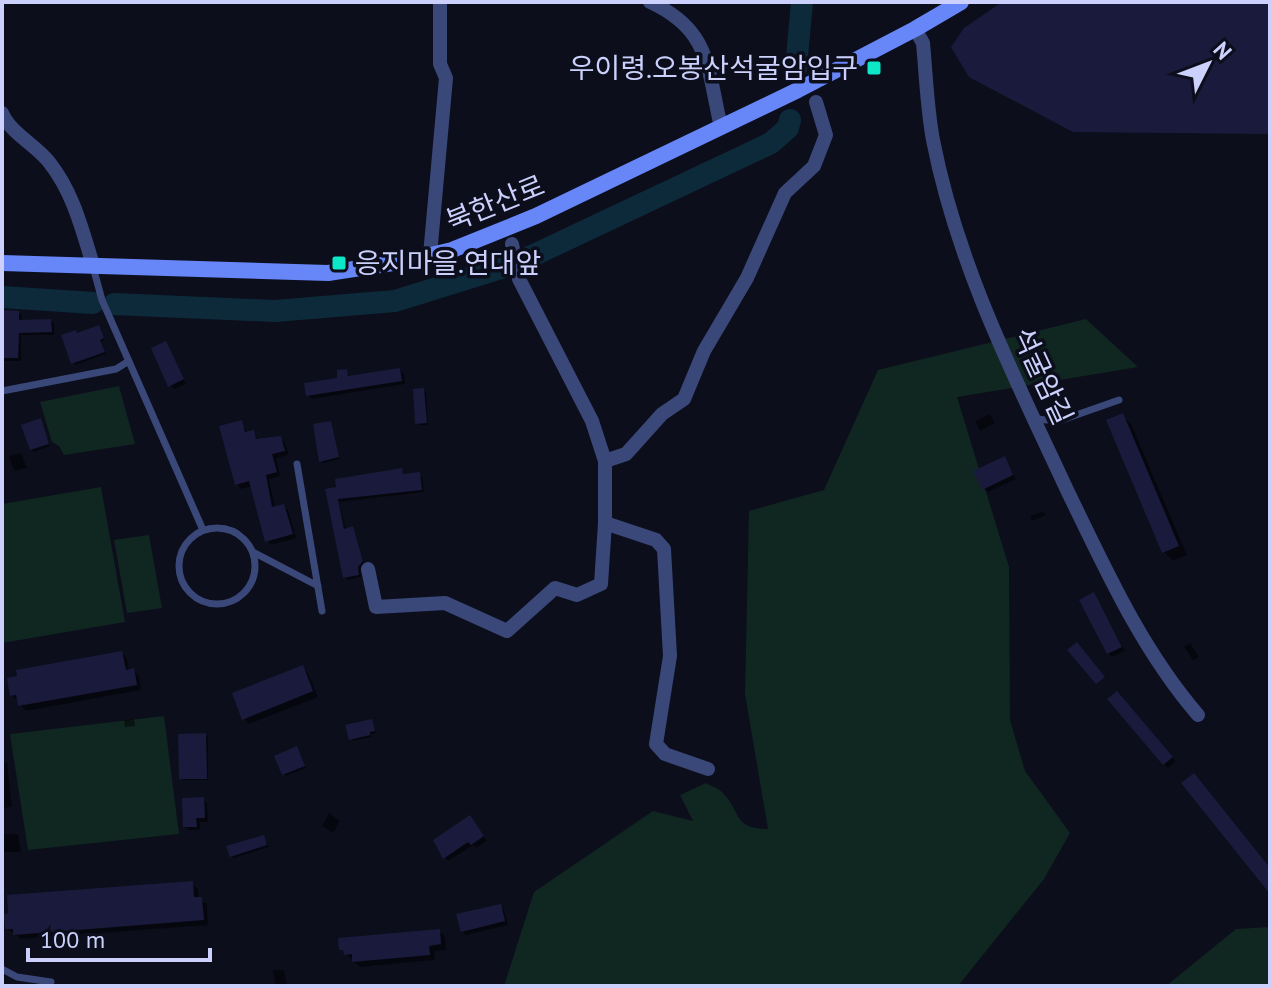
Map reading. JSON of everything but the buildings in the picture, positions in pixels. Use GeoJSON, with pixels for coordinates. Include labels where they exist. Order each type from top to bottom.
{"type":"FeatureCollection","features":[{"type":"Feature","properties":{"kind":"street"},"geometry":{"type":"LineString","coordinates":[[430,255],[446,78],[440,64],[440,2]]}},
{"type":"Feature","properties":{"kind":"street"},"geometry":{"type":"LineString","coordinates":[[650,2],[684,21],[701,42],[721,127]]}},
{"type":"Feature","properties":{"kind":"street","name":"북한산로"},"geometry":{"type":"LineString","coordinates":[[2,263],[328,273],[430,255],[472,243],[536,216],[810,84],[961,2]]}},
{"type":"Feature","properties":{"kind":"street","name":"석굴암길"},"geometry":{"type":"LineString","coordinates":[[915,29],[923,43],[932,138],[957,235],[984,307],[1095,547],[1149,650],[1198,715]]}},
{"type":"Feature","properties":{"kind":"street"},"geometry":{"type":"LineString","coordinates":[[605,461],[626,454],[662,414],[684,399],[704,351],[747,278],[785,193],[814,166],[826,135],[816,102]]}},
{"type":"Feature","properties":{"kind":"street"},"geometry":{"type":"LineString","coordinates":[[2,113],[6,122],[48,160],[69,193],[93,265]]}},
{"type":"Feature","properties":{"kind":"street"},"geometry":{"type":"LineString","coordinates":[[368,569],[376,607],[445,603],[507,631],[555,588],[577,595],[601,584],[605,461],[592,421],[519,279],[512,245]]}},
{"type":"Feature","properties":{"kind":"street"},"geometry":{"type":"LineString","coordinates":[[605,523],[656,540],[664,549],[670,656],[656,744],[665,754],[708,769]]}},
{"type":"Feature","properties":{"kind":"lane"},"geometry":{"type":"LineString","coordinates":[[93,265],[102,300],[203,530]]}},
{"type":"Feature","properties":{"kind":"lane"},"geometry":{"type":"LineString","coordinates":[[2,391],[116,369],[129,361]]}},
{"type":"Feature","properties":{"kind":"lane"},"geometry":{"type":"LineString","coordinates":[[1034,418],[1059,421],[1119,400]]}},
{"type":"Feature","properties":{"kind":"lane"},"geometry":{"type":"LineString","coordinates":[[297,464],[322,611]]}},
{"type":"Feature","properties":{"kind":"lane"},"geometry":{"type":"LineString","coordinates":[[203,530],[231,530],[247,542],[253,552],[255,574],[244,594],[224,604],[201,601],[190,594],[183,583],[179,558],[184,546],[203,530]]}},
{"type":"Feature","properties":{"kind":"lane"},"geometry":{"type":"LineString","coordinates":[[253,552],[318,586]]}},
{"type":"Feature","properties":{"kind":"lane"},"geometry":{"type":"LineString","coordinates":[[2,969],[17,977],[51,982]]}},
{"type":"Feature","properties":{"kind":"green space"},"geometry":{"type":"Polygon","coordinates":[[[1086,319],[1138,367],[957,397],[1009,567],[1010,720],[1025,771],[1070,833],[1044,879],[958,986],[504,986],[534,892],[653,811],[693,821],[680,795],[706,783],[724,794],[743,823],[768,829],[745,694],[749,511],[824,490],[878,370],[1086,319]]]}},
{"type":"Feature","properties":{"kind":"green space"},"geometry":{"type":"Polygon","coordinates":[[[119,386],[135,444],[64,455],[59,446],[52,442],[40,402],[119,386]]]}},
{"type":"Feature","properties":{"kind":"green space"},"geometry":{"type":"Polygon","coordinates":[[[101,487],[125,622],[2,643],[2,504],[101,487]]]}},
{"type":"Feature","properties":{"kind":"green space"},"geometry":{"type":"Polygon","coordinates":[[[149,535],[162,608],[127,613],[114,540],[149,535]]]}},
{"type":"Feature","properties":{"kind":"green space"},"geometry":{"type":"Polygon","coordinates":[[[164,716],[179,834],[28,850],[10,734],[164,716]]]}},
{"type":"Feature","properties":{"kind":"green space"},"geometry":{"type":"Polygon","coordinates":[[[1270,927],[1270,986],[1166,986],[1236,929],[1270,927]]]}},
{"type":"Feature","properties":{"kind":"waterway"},"geometry":{"type":"LineString","coordinates":[[796,68],[802,2]]}},
{"type":"Feature","properties":{"kind":"waterway"},"geometry":{"type":"LineString","coordinates":[[114,304],[275,311],[395,301],[517,263],[771,143],[788,128],[790,120]]}},
{"type":"Feature","properties":{"kind":"waterway"},"geometry":{"type":"LineString","coordinates":[[2,297],[93,303]]}},
{"type":"Feature","properties":{"kind":"place","name":"우이령.오봉산석굴암입구"},"geometry":{"type":"Point","coordinates":[874,68]}},
{"type":"Feature","properties":{"kind":"place","name":"응지마을.연대앞"},"geometry":{"type":"Point","coordinates":[339,263]}}]}
